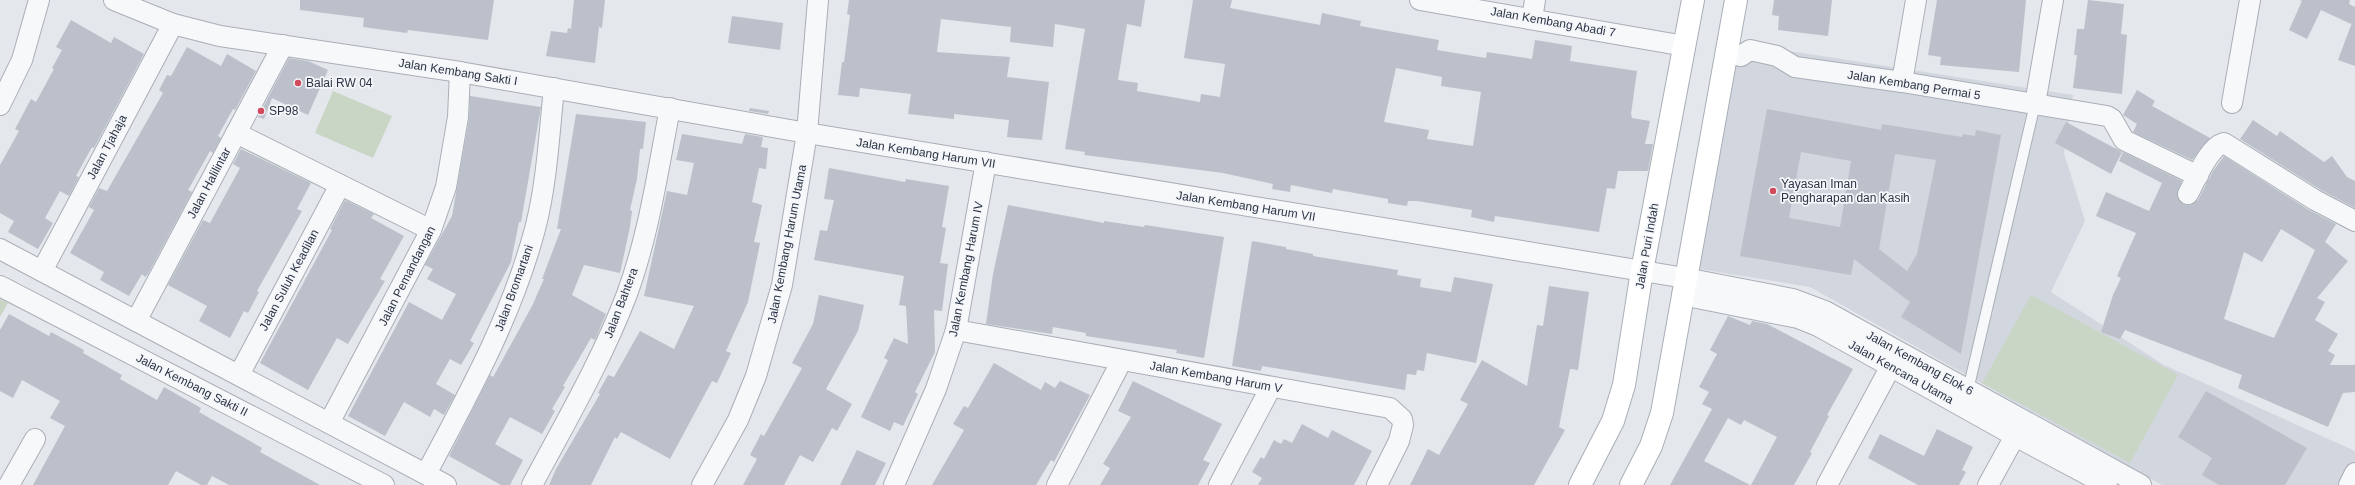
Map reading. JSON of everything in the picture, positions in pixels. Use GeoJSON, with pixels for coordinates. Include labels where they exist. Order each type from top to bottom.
{"type":"FeatureCollection","features":[{"type":"Feature","properties":{"kind":"main road","name":"Jalan Puri Indah"},"geometry":{"type":"LineString","coordinates":[[1580,485],[1620,403],[1642,270],[1693,0]]}},
{"type":"Feature","properties":{"kind":"main road"},"geometry":{"type":"LineString","coordinates":[[1631,485],[1651,446],[1662,413],[1684,287],[1733,54],[1736,0]]}},
{"type":"Feature","properties":{"kind":"street"},"geometry":{"type":"LineString","coordinates":[[0,105],[22,60],[39,0]]}},
{"type":"Feature","properties":{"kind":"street","name":"Jalan Kembang Sakti I"},"geometry":{"type":"LineString","coordinates":[[114,0],[173,24],[220,36],[460,72],[807,133]]}},
{"type":"Feature","properties":{"kind":"street","name":"Jalan Kembang Harum Utama"},"geometry":{"type":"LineString","coordinates":[[702,485],[738,420],[756,376],[770,332],[782,285],[807,133],[818,0]]}},
{"type":"Feature","properties":{"kind":"street","name":"Jalan Kembang Abadi 7"},"geometry":{"type":"LineString","coordinates":[[1420,0],[1534,9],[1685,46]]}},
{"type":"Feature","properties":{"kind":"street"},"geometry":{"type":"LineString","coordinates":[[1902,82],[1916,0]]}},
{"type":"Feature","properties":{"kind":"street"},"geometry":{"type":"LineString","coordinates":[[2035,104],[2053,0]]}},
{"type":"Feature","properties":{"kind":"street"},"geometry":{"type":"LineString","coordinates":[[2232,103],[2250,0]]}},
{"type":"Feature","properties":{"kind":"street","name":"Jalan Tjahaja"},"geometry":{"type":"LineString","coordinates":[[42,271],[173,24]]}},
{"type":"Feature","properties":{"kind":"street","name":"Jalan Halilintar"},"geometry":{"type":"LineString","coordinates":[[136,321],[282,46]]}},
{"type":"Feature","properties":{"kind":"street","name":"Jalan Kembang Permai 5"},"geometry":{"type":"LineString","coordinates":[[1733,54],[1750,50],[1777,56],[1795,67],[1902,82],[2107,116],[2112,119],[2124,140],[2198,176]]}},
{"type":"Feature","properties":{"kind":"street","name":"Jalan Pemandangan"},"geometry":{"type":"LineString","coordinates":[[329,423],[431,230],[446,187],[458,117],[460,72]]}},
{"type":"Feature","properties":{"kind":"street","name":"Jalan Bromartani"},"geometry":{"type":"LineString","coordinates":[[426,474],[481,370],[502,324],[522,272],[535,228],[545,180],[554,88]]}},
{"type":"Feature","properties":{"kind":"street","name":"Jalan Bahtera"},"geometry":{"type":"LineString","coordinates":[[532,485],[595,364],[627,294],[649,221],[670,108]]}},
{"type":"Feature","properties":{"kind":"street"},"geometry":{"type":"LineString","coordinates":[[236,133],[431,230]]}},
{"type":"Feature","properties":{"kind":"street","name":"Jalan Kembang Harum VII"},"geometry":{"type":"LineString","coordinates":[[807,133],[1642,270],[1684,287]]}},
{"type":"Feature","properties":{"kind":"street"},"geometry":{"type":"LineString","coordinates":[[2188,194],[2217,145],[2224,143],[2315,200],[2355,221]]}},
{"type":"Feature","properties":{"kind":"street","name":"Jalan Kembang Harum IV"},"geometry":{"type":"LineString","coordinates":[[894,485],[933,396],[956,330],[986,162]]}},
{"type":"Feature","properties":{"kind":"street","name":"Jalan Suluh Keadilan"},"geometry":{"type":"LineString","coordinates":[[239,375],[340,185]]}},
{"type":"Feature","properties":{"kind":"street"},"geometry":{"type":"LineString","coordinates":[[0,249],[446,485]]}},
{"type":"Feature","properties":{"kind":"street","name":"Jalan Kembang Sakti II"},"geometry":{"type":"LineString","coordinates":[[0,286],[384,485]]}},
{"type":"Feature","properties":{"kind":"street","name":"Jalan Kembang Elok 6"},"geometry":{"type":"LineString","coordinates":[[1684,287],[1792,299],[1822,318],[1968,390],[2019,429],[2135,484]]}},
{"type":"Feature","properties":{"kind":"street","name":"Jalan Kencana Utama"},"geometry":{"type":"LineString","coordinates":[[1822,318],[1891,366],[2019,429],[2107,485]]}},
{"type":"Feature","properties":{"kind":"street","name":"Jalan Kembang Harum V"},"geometry":{"type":"LineString","coordinates":[[956,330],[1390,408],[1399,414],[1404,424],[1402,432],[1377,485]]}},
{"type":"Feature","properties":{"kind":"street"},"geometry":{"type":"LineString","coordinates":[[1057,485],[1122,360]]}},
{"type":"Feature","properties":{"kind":"street"},"geometry":{"type":"LineString","coordinates":[[1827,485],[1891,366]]}},
{"type":"Feature","properties":{"kind":"street"},"geometry":{"type":"LineString","coordinates":[[1219,485],[1271,387]]}},
{"type":"Feature","properties":{"kind":"street"},"geometry":{"type":"LineString","coordinates":[[1988,485],[2019,429]]}},
{"type":"Feature","properties":{"kind":"street"},"geometry":{"type":"LineString","coordinates":[[10,485],[35,439]]}},
{"type":"Feature","properties":{"kind":"street"},"geometry":{"type":"LineString","coordinates":[[2349,485],[2355,473]]}},
{"type":"Feature","properties":{"kind":"lane"},"geometry":{"type":"LineString","coordinates":[[1968,390],[2035,104]]}},
{"type":"Feature","properties":{"kind":"shaded area"},"geometry":{"type":"Polygon","coordinates":[[[1718,40],[2073,95],[2064,153],[2085,221],[2051,292],[2164,365],[2355,451],[2355,485],[2162,485],[1810,287],[1681,266],[1718,40]]]}},
{"type":"Feature","properties":{"kind":"green space"},"geometry":{"type":"Polygon","coordinates":[[[333,91],[392,116],[373,158],[315,133],[333,91]]]}},
{"type":"Feature","properties":{"kind":"green space"},"geometry":{"type":"Polygon","coordinates":[[[2031,295],[2178,375],[2130,463],[1982,383],[2031,295]]]}},
{"type":"Feature","properties":{"kind":"green space"},"geometry":{"type":"Polygon","coordinates":[[[0,299],[8,303],[0,317],[0,299]]]}},
{"type":"Feature","properties":{"kind":"building"},"geometry":{"type":"Polygon","coordinates":[[[300,0],[494,0],[488,40],[408,30],[407,33],[363,27],[364,18],[300,10],[300,0]]]}},
{"type":"Feature","properties":{"kind":"building"},"geometry":{"type":"Polygon","coordinates":[[[574,0],[605,0],[602,28],[599,27],[595,63],[546,56],[551,31],[567,33],[568,28],[571,29],[574,0]]]}},
{"type":"Feature","properties":{"kind":"building"},"geometry":{"type":"Polygon","coordinates":[[[849,0],[1145,0],[1141,27],[1127,24],[1118,80],[1138,83],[1137,91],[1200,102],[1201,94],[1220,97],[1225,64],[1184,58],[1193,0],[1232,0],[1230,8],[1320,25],[1322,13],[1361,21],[1360,26],[1439,40],[1437,50],[1486,58],[1487,52],[1532,59],[1535,40],[1572,46],[1570,61],[1637,71],[1631,114],[1632,118],[1650,121],[1645,144],[1653,144],[1648,171],[1618,171],[1615,189],[1607,188],[1599,232],[1495,216],[1494,222],[1471,217],[1472,210],[1417,201],[1408,201],[1407,206],[1388,203],[1388,199],[1333,189],[1332,193],[1291,185],[1290,192],[1272,189],[1273,184],[1223,173],[1084,155],[1085,152],[1065,149],[1085,29],[1055,24],[1053,47],[1010,42],[1011,27],[941,19],[937,52],[1010,57],[1007,77],[1049,82],[1042,140],[1007,137],[1009,120],[954,114],[954,119],[908,114],[911,94],[860,88],[859,97],[838,95],[850,15],[847,14],[849,0]],[[1396,68],[1384,122],[1429,130],[1427,139],[1473,146],[1481,92],[1441,86],[1442,77],[1396,68]]]}},
{"type":"Feature","properties":{"kind":"building"},"geometry":{"type":"Polygon","coordinates":[[[1774,0],[1832,0],[1828,36],[1778,30],[1779,16],[1772,15],[1774,0]]]}},
{"type":"Feature","properties":{"kind":"building"},"geometry":{"type":"Polygon","coordinates":[[[1937,0],[2026,0],[2019,72],[1940,65],[1941,57],[1928,55],[1937,0]]]}},
{"type":"Feature","properties":{"kind":"building"},"geometry":{"type":"Polygon","coordinates":[[[2088,0],[2124,4],[2121,34],[2127,35],[2122,94],[2073,88],[2077,55],[2074,55],[2077,29],[2084,29],[2088,0]]]}},
{"type":"Feature","properties":{"kind":"building"},"geometry":{"type":"Polygon","coordinates":[[[2300,0],[2350,0],[2349,4],[2355,7],[2355,66],[2338,60],[2353,20],[2351,24],[2321,10],[2307,39],[2289,30],[2302,1],[2300,0]]]}},
{"type":"Feature","properties":{"kind":"building"},"geometry":{"type":"Polygon","coordinates":[[[732,16],[783,23],[780,50],[728,43],[732,16]]]}},
{"type":"Feature","properties":{"kind":"building"},"geometry":{"type":"Polygon","coordinates":[[[71,20],[111,43],[114,37],[144,54],[94,148],[92,147],[76,176],[79,177],[69,196],[60,191],[45,218],[53,223],[38,249],[8,232],[14,221],[0,213],[0,165],[19,131],[15,129],[31,99],[36,102],[54,69],[52,68],[62,50],[56,47],[71,20]]]}},
{"type":"Feature","properties":{"kind":"building"},"geometry":{"type":"Polygon","coordinates":[[[187,47],[221,66],[227,54],[256,71],[235,110],[233,109],[218,136],[221,138],[213,153],[210,151],[188,190],[192,192],[148,274],[145,277],[142,274],[129,296],[100,280],[104,272],[70,253],[94,210],[89,207],[99,188],[107,191],[163,93],[159,90],[167,75],[171,76],[187,47]]]}},
{"type":"Feature","properties":{"kind":"building","name":"Balai RW 04"},"geometry":{"type":"Polygon","coordinates":[[[289,58],[308,61],[328,70],[308,115],[272,98],[264,119],[258,117],[289,58]]]}},
{"type":"Feature","properties":{"kind":"building"},"geometry":{"type":"Polygon","coordinates":[[[2137,90],[2155,101],[2152,106],[2210,138],[2192,160],[2133,132],[2137,124],[2123,115],[2137,90]]]}},
{"type":"Feature","properties":{"kind":"building"},"geometry":{"type":"Polygon","coordinates":[[[470,96],[541,107],[521,222],[519,222],[511,262],[470,341],[474,343],[461,365],[450,359],[436,384],[455,395],[444,415],[434,409],[430,417],[404,402],[385,436],[348,416],[409,302],[442,320],[456,294],[427,279],[433,269],[425,265],[452,216],[469,119],[470,96]]]}},
{"type":"Feature","properties":{"kind":"building"},"geometry":{"type":"Polygon","coordinates":[[[750,108],[769,111],[768,114],[749,111],[750,108]]]}},
{"type":"Feature","properties":{"kind":"building"},"geometry":{"type":"Polygon","coordinates":[[[1767,109],[1881,130],[1882,124],[1962,137],[1963,134],[1975,136],[1976,130],[2001,135],[1961,354],[1901,317],[1910,302],[1854,259],[1851,275],[1740,256],[1767,109]],[[1801,152],[1789,218],[1840,227],[1851,161],[1801,152]],[[1895,154],[1879,249],[1907,271],[1917,254],[1936,160],[1895,154]]]}},
{"type":"Feature","properties":{"kind":"building"},"geometry":{"type":"Polygon","coordinates":[[[576,114],[646,122],[643,149],[640,149],[637,179],[630,210],[632,211],[630,227],[620,273],[584,265],[572,295],[606,314],[595,340],[591,338],[563,386],[565,387],[552,409],[555,411],[542,434],[510,417],[495,444],[523,460],[510,485],[501,485],[449,456],[490,375],[493,377],[532,306],[544,279],[542,279],[561,229],[557,229],[576,114]]]}},
{"type":"Feature","properties":{"kind":"building"},"geometry":{"type":"Polygon","coordinates":[[[2253,120],[2277,136],[2280,131],[2324,162],[2332,156],[2347,177],[2355,181],[2355,208],[2321,190],[2240,139],[2253,120]]]}},
{"type":"Feature","properties":{"kind":"building"},"geometry":{"type":"Polygon","coordinates":[[[2066,122],[2122,152],[2111,174],[2055,143],[2066,122]]]}},
{"type":"Feature","properties":{"kind":"building"},"geometry":{"type":"Polygon","coordinates":[[[682,134],[742,144],[745,134],[763,137],[761,147],[768,148],[766,169],[759,168],[752,202],[762,205],[754,242],[760,243],[748,302],[726,351],[731,353],[717,383],[712,381],[670,459],[621,432],[617,439],[615,437],[591,485],[549,485],[556,469],[600,394],[598,393],[608,375],[614,377],[640,331],[674,349],[694,306],[644,296],[667,191],[687,195],[694,163],[676,160],[682,134]]]}},
{"type":"Feature","properties":{"kind":"building"},"geometry":{"type":"Polygon","coordinates":[[[241,149],[311,183],[297,209],[302,211],[257,291],[259,292],[248,313],[244,311],[230,338],[199,321],[207,306],[168,285],[203,220],[210,223],[240,168],[233,164],[241,149]]]}},
{"type":"Feature","properties":{"kind":"building"},"geometry":{"type":"Polygon","coordinates":[[[2123,152],[2182,181],[2177,195],[2183,204],[2189,205],[2198,200],[2213,171],[2224,156],[2309,210],[2336,224],[2325,242],[2348,261],[2317,298],[2325,302],[2315,320],[2338,334],[2328,351],[2335,355],[2330,365],[2355,365],[2355,392],[2343,393],[2328,427],[2238,388],[2242,375],[2125,330],[2120,339],[2101,332],[2113,295],[2121,278],[2117,276],[2136,233],[2096,216],[2106,192],[2149,211],[2162,183],[2119,161],[2123,152]],[[2281,229],[2262,262],[2244,252],[2224,319],[2274,338],[2315,250],[2281,229]]]}},
{"type":"Feature","properties":{"kind":"building"},"geometry":{"type":"Polygon","coordinates":[[[829,168],[905,182],[906,179],[949,186],[942,227],[946,228],[940,263],[948,264],[942,311],[934,310],[935,352],[915,392],[918,394],[903,426],[894,422],[890,431],[861,417],[888,360],[884,358],[894,338],[908,344],[906,306],[899,305],[904,276],[814,260],[820,230],[827,231],[834,200],[824,199],[829,168]]]}},
{"type":"Feature","properties":{"kind":"building"},"geometry":{"type":"Polygon","coordinates":[[[345,200],[374,214],[371,218],[404,236],[380,279],[385,281],[348,344],[337,338],[308,390],[260,363],[332,230],[330,229],[345,200]]]}},
{"type":"Feature","properties":{"kind":"building"},"geometry":{"type":"Polygon","coordinates":[[[1008,205],[1104,223],[1104,221],[1144,227],[1145,225],[1224,237],[1204,358],[1176,353],[1177,350],[1086,336],[1086,333],[1053,327],[1052,334],[986,324],[993,274],[1008,205]]]}},
{"type":"Feature","properties":{"kind":"building"},"geometry":{"type":"Polygon","coordinates":[[[1252,241],[1286,247],[1286,249],[1313,254],[1313,256],[1398,270],[1397,275],[1421,279],[1420,287],[1451,292],[1454,277],[1493,284],[1476,363],[1427,353],[1424,371],[1417,370],[1416,375],[1407,374],[1405,390],[1262,366],[1261,371],[1232,366],[1252,241]]]}},
{"type":"Feature","properties":{"kind":"building"},"geometry":{"type":"Polygon","coordinates":[[[1549,286],[1589,292],[1578,370],[1570,369],[1559,427],[1565,430],[1534,485],[1410,485],[1428,449],[1439,455],[1468,404],[1460,400],[1482,360],[1527,386],[1537,325],[1543,326],[1549,286]]]}},
{"type":"Feature","properties":{"kind":"building"},"geometry":{"type":"Polygon","coordinates":[[[819,295],[864,305],[858,331],[826,389],[852,404],[837,431],[832,428],[813,462],[800,455],[784,485],[743,485],[757,459],[750,455],[761,434],[764,436],[802,368],[792,363],[813,324],[819,295]]]}},
{"type":"Feature","properties":{"kind":"building"},"geometry":{"type":"Polygon","coordinates":[[[9,314],[49,336],[51,332],[84,350],[83,353],[122,375],[120,379],[157,400],[164,387],[201,408],[199,412],[262,448],[260,452],[320,485],[229,485],[212,476],[207,485],[201,485],[176,471],[168,485],[33,485],[65,426],[50,418],[60,401],[22,380],[13,398],[0,391],[0,330],[9,314]]]}},
{"type":"Feature","properties":{"kind":"building"},"geometry":{"type":"Polygon","coordinates":[[[1728,316],[1750,325],[1752,321],[1767,324],[1853,369],[1827,415],[1829,416],[1810,452],[1812,453],[1794,485],[1751,485],[1777,437],[1744,420],[1741,425],[1728,418],[1704,461],[1750,485],[1670,485],[1712,409],[1702,404],[1709,392],[1699,387],[1717,354],[1710,350],[1728,316]]]}},
{"type":"Feature","properties":{"kind":"building"},"geometry":{"type":"Polygon","coordinates":[[[994,363],[1041,390],[1045,382],[1055,388],[1060,381],[1090,395],[1054,462],[1051,460],[1036,485],[932,485],[964,430],[953,424],[964,406],[968,408],[994,363]]]}},
{"type":"Feature","properties":{"kind":"building"},"geometry":{"type":"Polygon","coordinates":[[[1133,381],[1222,424],[1203,460],[1210,463],[1198,485],[1100,485],[1110,468],[1103,464],[1131,417],[1118,411],[1133,381]]]}},
{"type":"Feature","properties":{"kind":"building"},"geometry":{"type":"Polygon","coordinates":[[[2206,391],[2307,448],[2285,485],[2219,485],[2202,475],[2212,458],[2178,437],[2206,391]]]}},
{"type":"Feature","properties":{"kind":"building"},"geometry":{"type":"Polygon","coordinates":[[[1302,424],[1328,438],[1332,430],[1372,451],[1354,485],[1258,485],[1262,478],[1252,472],[1261,457],[1264,459],[1274,440],[1281,444],[1284,439],[1292,443],[1302,424]]]}},
{"type":"Feature","properties":{"kind":"building"},"geometry":{"type":"Polygon","coordinates":[[[1937,429],[1973,447],[1962,470],[1966,472],[1959,485],[1918,485],[1868,458],[1880,434],[1924,456],[1937,429]]]}},
{"type":"Feature","properties":{"kind":"building"},"geometry":{"type":"Polygon","coordinates":[[[857,450],[886,463],[875,485],[840,485],[857,450]]]}},
{"type":"Feature","properties":{"kind":"place","name":"Balai RW 04"},"geometry":{"type":"Point","coordinates":[298,83]}},
{"type":"Feature","properties":{"kind":"place","name":"SP98"},"geometry":{"type":"Point","coordinates":[261,111]}},
{"type":"Feature","properties":{"kind":"place","name":"Yayasan Iman Pengharapan dan Kasih"},"geometry":{"type":"Point","coordinates":[1773,191]}}]}
